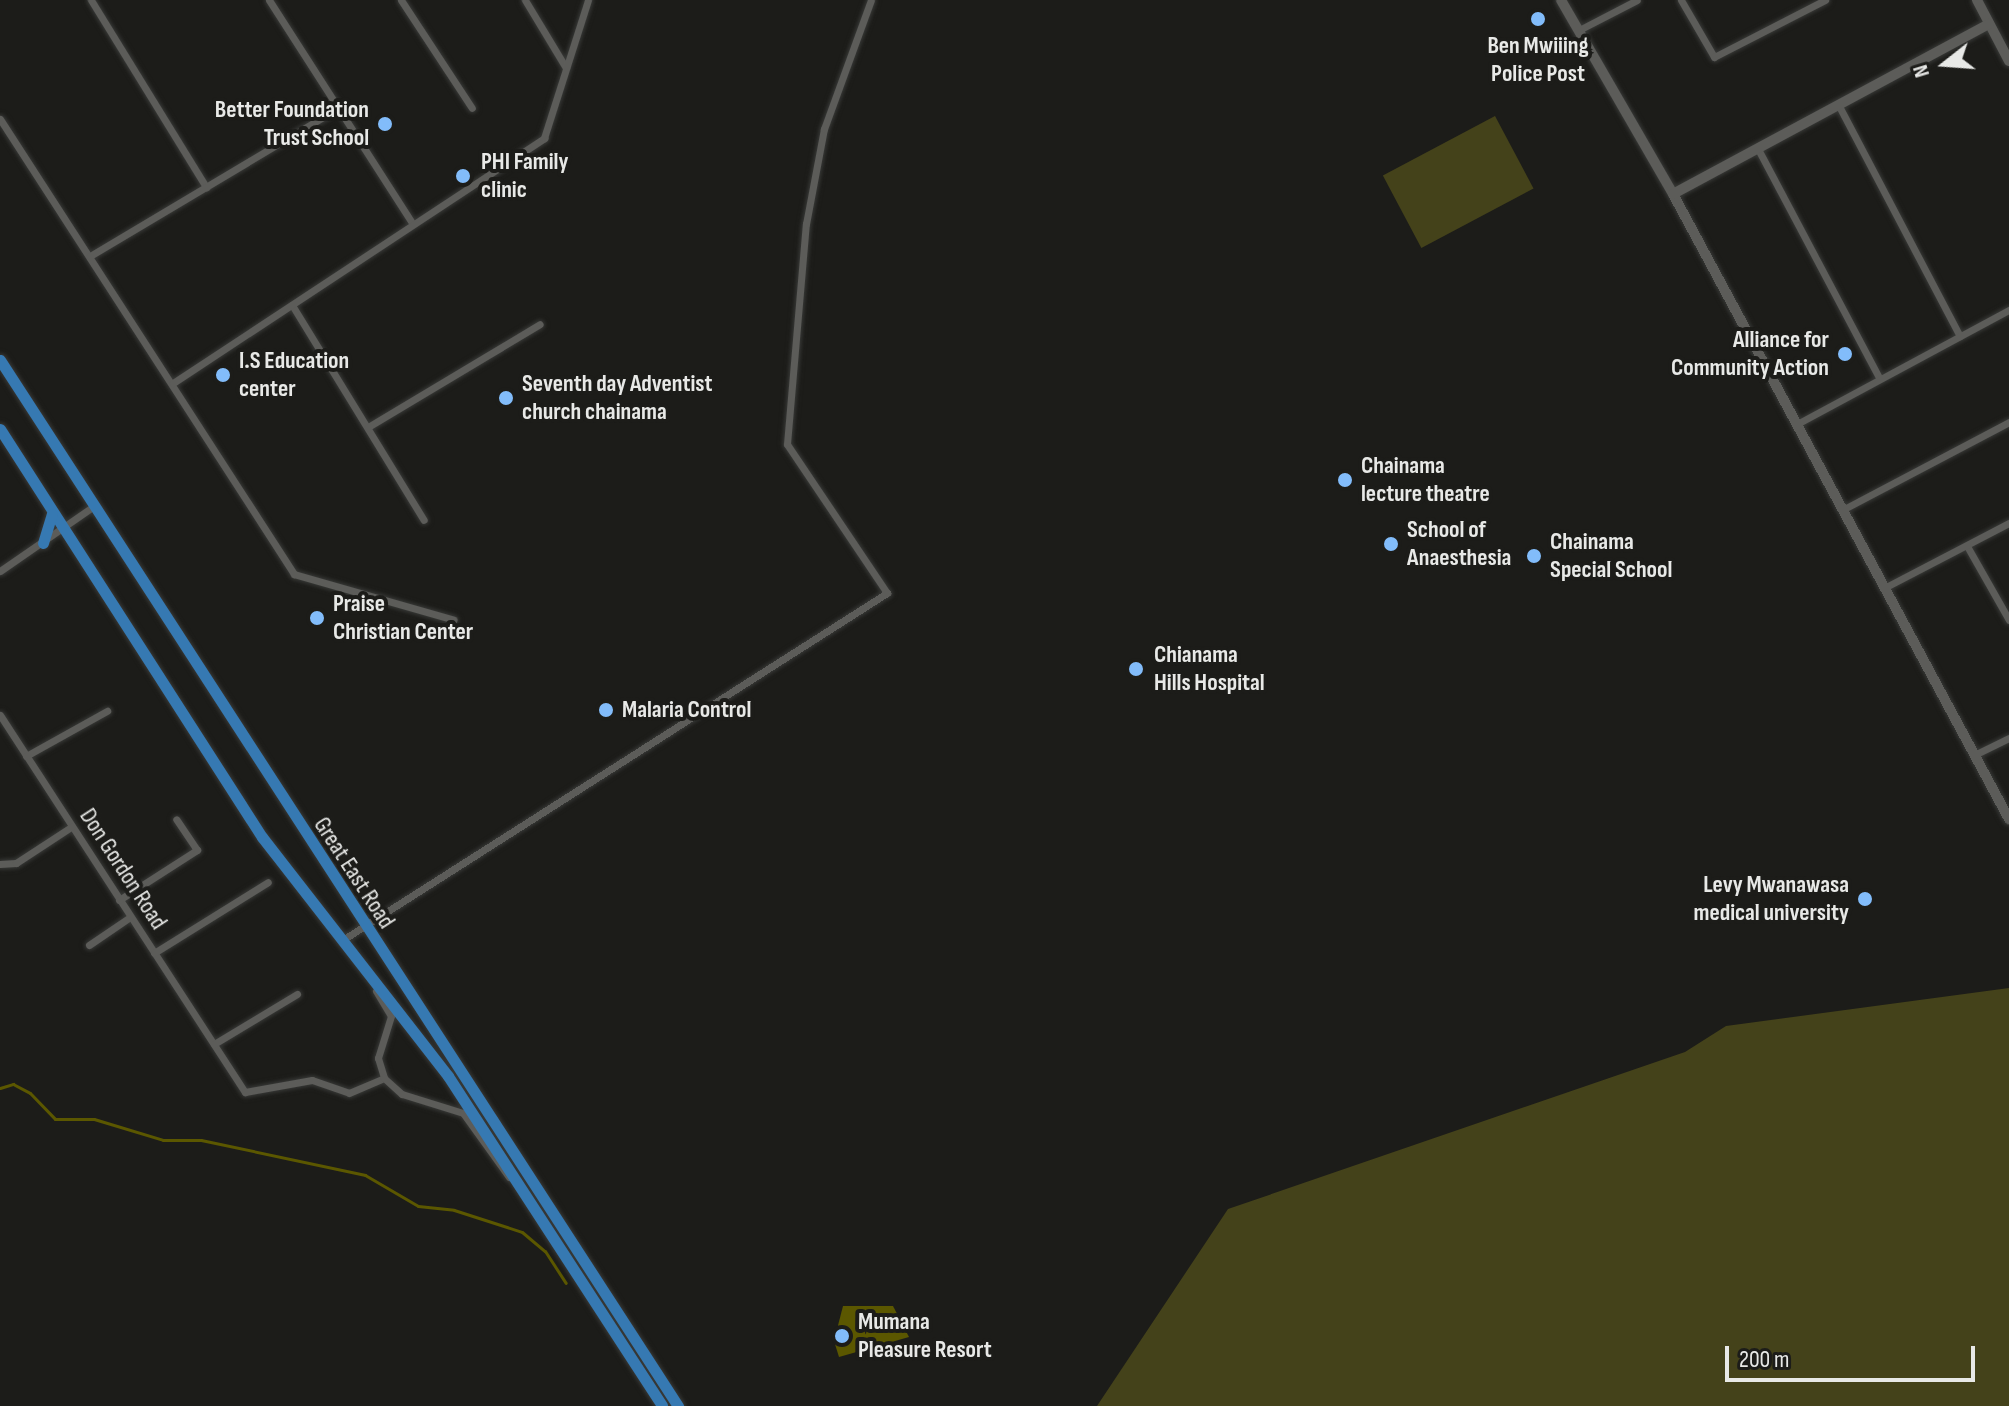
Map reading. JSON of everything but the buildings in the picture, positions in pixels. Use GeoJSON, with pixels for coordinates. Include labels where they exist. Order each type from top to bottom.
{"type":"FeatureCollection","features":[{"type":"Feature","properties":{"kind":"main road","name":"Great East Road"},"geometry":{"type":"LineString","coordinates":[[0,360],[363,927],[678,1406]]}},
{"type":"Feature","properties":{"kind":"main road","name":"Great East Road"},"geometry":{"type":"LineString","coordinates":[[0,429],[262,837],[448,1076],[662,1406]]}},
{"type":"Feature","properties":{"kind":"main road"},"geometry":{"type":"LineString","coordinates":[[51,509],[52,527],[43,543],[75,547]]}},
{"type":"Feature","properties":{"kind":"street"},"geometry":{"type":"LineString","coordinates":[[91,0],[206,187]]}},
{"type":"Feature","properties":{"kind":"street"},"geometry":{"type":"LineString","coordinates":[[269,0],[413,224]]}},
{"type":"Feature","properties":{"kind":"street"},"geometry":{"type":"LineString","coordinates":[[401,0],[472,108]]}},
{"type":"Feature","properties":{"kind":"street"},"geometry":{"type":"LineString","coordinates":[[525,0],[566,68]]}},
{"type":"Feature","properties":{"kind":"street"},"geometry":{"type":"LineString","coordinates":[[173,383],[544,138],[588,0]]}},
{"type":"Feature","properties":{"kind":"street"},"geometry":{"type":"LineString","coordinates":[[344,939],[887,593],[787,444],[806,224],[824,129],[871,0]]}},
{"type":"Feature","properties":{"kind":"street"},"geometry":{"type":"LineString","coordinates":[[1561,0],[1673,194],[2009,819]]}},
{"type":"Feature","properties":{"kind":"street"},"geometry":{"type":"LineString","coordinates":[[1579,30],[1637,0]]}},
{"type":"Feature","properties":{"kind":"street"},"geometry":{"type":"LineString","coordinates":[[1681,0],[1714,57],[1825,0]]}},
{"type":"Feature","properties":{"kind":"street"},"geometry":{"type":"LineString","coordinates":[[1977,0],[2009,61]]}},
{"type":"Feature","properties":{"kind":"street"},"geometry":{"type":"LineString","coordinates":[[1673,194],[1989,24]]}},
{"type":"Feature","properties":{"kind":"street"},"geometry":{"type":"LineString","coordinates":[[1839,106],[1960,336]]}},
{"type":"Feature","properties":{"kind":"street"},"geometry":{"type":"LineString","coordinates":[[90,256],[338,108]]}},
{"type":"Feature","properties":{"kind":"street"},"geometry":{"type":"LineString","coordinates":[[0,119],[294,574],[454,620]]}},
{"type":"Feature","properties":{"kind":"street"},"geometry":{"type":"LineString","coordinates":[[1758,149],[1879,378]]}},
{"type":"Feature","properties":{"kind":"street"},"geometry":{"type":"LineString","coordinates":[[292,305],[424,520]]}},
{"type":"Feature","properties":{"kind":"street"},"geometry":{"type":"LineString","coordinates":[[1797,424],[2009,310]]}},
{"type":"Feature","properties":{"kind":"street"},"geometry":{"type":"LineString","coordinates":[[368,427],[540,324]]}},
{"type":"Feature","properties":{"kind":"street"},"geometry":{"type":"LineString","coordinates":[[1844,509],[2009,422]]}},
{"type":"Feature","properties":{"kind":"street"},"geometry":{"type":"LineString","coordinates":[[0,571],[94,506]]}},
{"type":"Feature","properties":{"kind":"street"},"geometry":{"type":"LineString","coordinates":[[1884,588],[2009,523]]}},
{"type":"Feature","properties":{"kind":"street"},"geometry":{"type":"LineString","coordinates":[[1967,546],[2009,620]]}},
{"type":"Feature","properties":{"kind":"street"},"geometry":{"type":"LineString","coordinates":[[26,756],[107,711]]}},
{"type":"Feature","properties":{"kind":"street","name":"Don Gordon Road"},"geometry":{"type":"LineString","coordinates":[[1,717],[214,1044],[250,1093],[312,1080],[349,1093],[384,1078]]}},
{"type":"Feature","properties":{"kind":"street"},"geometry":{"type":"LineString","coordinates":[[1974,755],[2009,738]]}},
{"type":"Feature","properties":{"kind":"street"},"geometry":{"type":"LineString","coordinates":[[119,900],[197,850],[176,819]]}},
{"type":"Feature","properties":{"kind":"street"},"geometry":{"type":"LineString","coordinates":[[0,864],[16,863],[71,827]]}},
{"type":"Feature","properties":{"kind":"street"},"geometry":{"type":"LineString","coordinates":[[154,953],[268,882]]}},
{"type":"Feature","properties":{"kind":"street"},"geometry":{"type":"LineString","coordinates":[[89,945],[130,917]]}},
{"type":"Feature","properties":{"kind":"street"},"geometry":{"type":"LineString","coordinates":[[355,954],[391,1016],[378,1058],[384,1078],[402,1094],[463,1113],[525,1193]]}},
{"type":"Feature","properties":{"kind":"street"},"geometry":{"type":"LineString","coordinates":[[214,1044],[297,994]]}},
{"type":"Feature","properties":{"kind":"shaded area"},"geometry":{"type":"Polygon","coordinates":[[[1495,116],[1533,188],[1421,248],[1383,176],[1495,116]]]}},
{"type":"Feature","properties":{"kind":"shaded area"},"geometry":{"type":"Polygon","coordinates":[[[2009,988],[2009,1406],[1097,1406],[1228,1209],[1685,1052],[1726,1026],[2009,988]]]}},
{"type":"Feature","properties":{"kind":"shaded area"},"geometry":{"type":"Polygon","coordinates":[[[843,1306],[893,1306],[909,1337],[839,1357],[834,1341],[843,1306]]]}},
{"type":"Feature","properties":{"kind":"waterway"},"geometry":{"type":"LineString","coordinates":[[0,1088],[13,1084],[30,1093],[55,1119],[94,1119],[163,1140],[201,1140],[365,1175],[418,1206],[454,1210],[522,1232],[545,1251],[566,1283]]}},
{"type":"Feature","properties":{"kind":"place","name":"Ben Mwiiing Police Post"},"geometry":{"type":"Point","coordinates":[1538,19]}},
{"type":"Feature","properties":{"kind":"place","name":"Better Foundation Trust School"},"geometry":{"type":"Point","coordinates":[385,124]}},
{"type":"Feature","properties":{"kind":"place","name":"PHI Family clinic"},"geometry":{"type":"Point","coordinates":[463,176]}},
{"type":"Feature","properties":{"kind":"place","name":"Alliance for Community Action"},"geometry":{"type":"Point","coordinates":[1845,354]}},
{"type":"Feature","properties":{"kind":"place","name":"I.S Education center"},"geometry":{"type":"Point","coordinates":[223,375]}},
{"type":"Feature","properties":{"kind":"place","name":"Seventh day Adventist church chainama"},"geometry":{"type":"Point","coordinates":[506,398]}},
{"type":"Feature","properties":{"kind":"place","name":"Chainama lecture theatre"},"geometry":{"type":"Point","coordinates":[1345,480]}},
{"type":"Feature","properties":{"kind":"place","name":"School of Anaesthesia"},"geometry":{"type":"Point","coordinates":[1391,544]}},
{"type":"Feature","properties":{"kind":"place","name":"Chainama Special School"},"geometry":{"type":"Point","coordinates":[1534,556]}},
{"type":"Feature","properties":{"kind":"place","name":"Praise Christian Center"},"geometry":{"type":"Point","coordinates":[317,618]}},
{"type":"Feature","properties":{"kind":"place","name":"Chianama Hills Hospital"},"geometry":{"type":"Point","coordinates":[1136,669]}},
{"type":"Feature","properties":{"kind":"place","name":"Malaria Control"},"geometry":{"type":"Point","coordinates":[606,710]}},
{"type":"Feature","properties":{"kind":"place","name":"Levy Mwanawasa medical university"},"geometry":{"type":"Point","coordinates":[1865,899]}},
{"type":"Feature","properties":{"kind":"place","name":"Mumana Pleasure Resort"},"geometry":{"type":"Point","coordinates":[842,1336]}}]}
